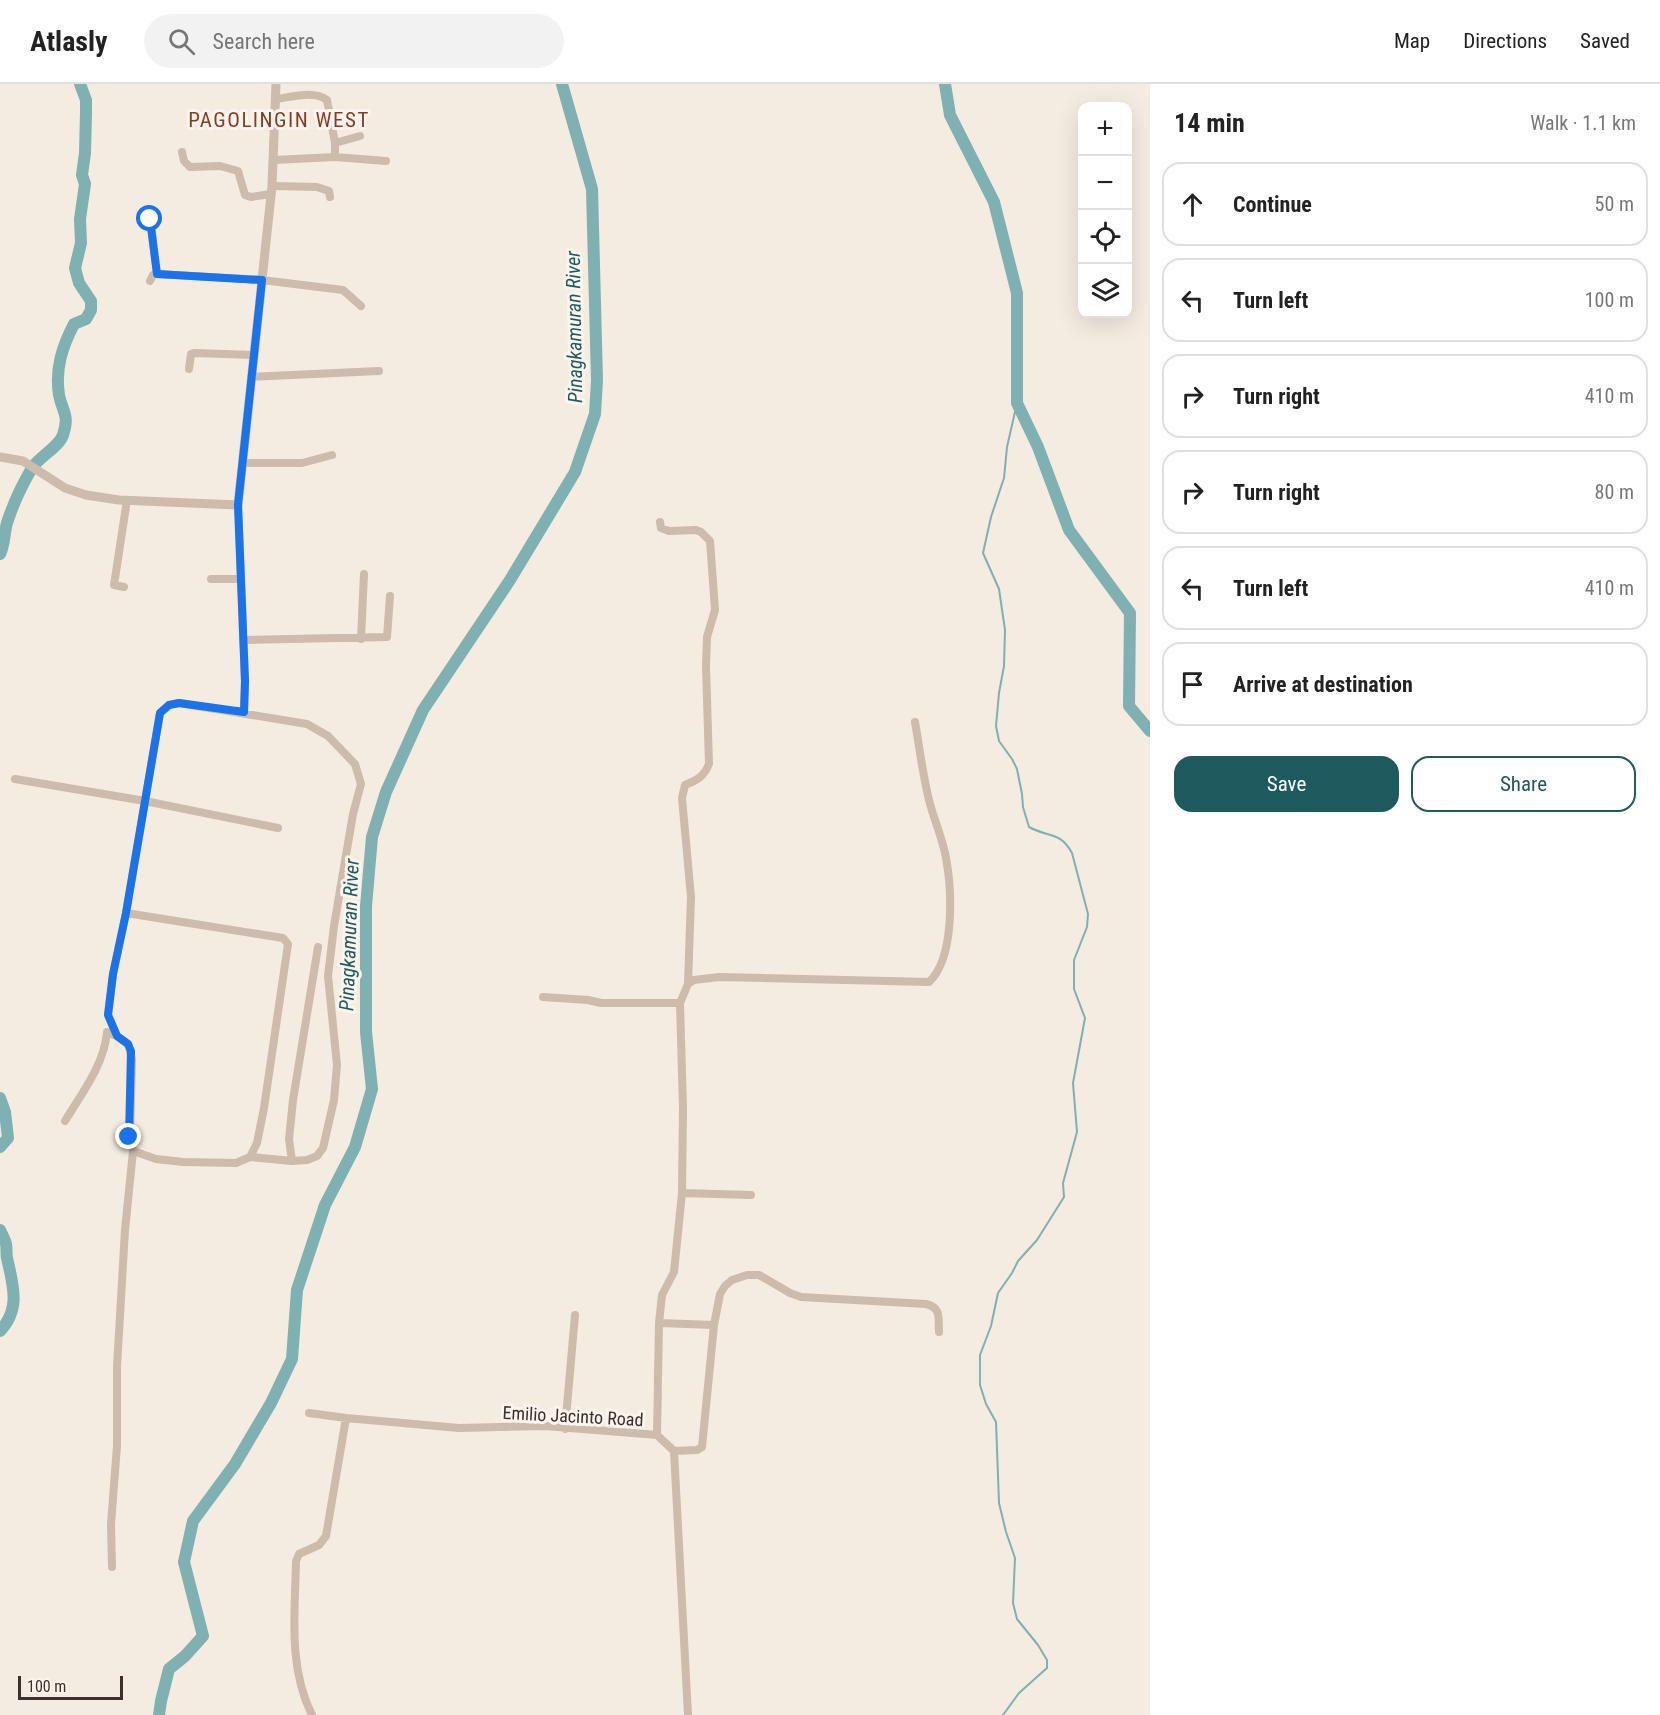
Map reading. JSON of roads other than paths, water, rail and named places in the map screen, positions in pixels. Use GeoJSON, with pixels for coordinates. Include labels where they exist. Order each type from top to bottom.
{"type":"FeatureCollection","features":[{"type":"Feature","properties":{"kind":"street"},"geometry":{"type":"LineString","coordinates":[[244,712],[238,505],[272,190],[276,84]]}},
{"type":"Feature","properties":{"kind":"street"},"geometry":{"type":"LineString","coordinates":[[277,99],[309,95],[327,100],[335,143],[335,157]]}},
{"type":"Feature","properties":{"kind":"street"},"geometry":{"type":"LineString","coordinates":[[335,143],[360,136]]}},
{"type":"Feature","properties":{"kind":"street"},"geometry":{"type":"LineString","coordinates":[[182,152],[184,161],[190,167],[220,166],[238,171],[245,195],[251,196],[272,190],[317,187],[329,191],[330,197]]}},
{"type":"Feature","properties":{"kind":"street"},"geometry":{"type":"LineString","coordinates":[[274,160],[335,157],[386,161]]}},
{"type":"Feature","properties":{"kind":"street"},"geometry":{"type":"LineString","coordinates":[[150,219],[157,274]]}},
{"type":"Feature","properties":{"kind":"street"},"geometry":{"type":"LineString","coordinates":[[150,281],[153,275],[157,274],[262,280],[343,290],[361,306]]}},
{"type":"Feature","properties":{"kind":"street"},"geometry":{"type":"LineString","coordinates":[[189,369],[191,354],[195,353],[253,356]]}},
{"type":"Feature","properties":{"kind":"street"},"geometry":{"type":"LineString","coordinates":[[251,377],[379,370]]}},
{"type":"Feature","properties":{"kind":"street"},"geometry":{"type":"LineString","coordinates":[[243,463],[302,463],[332,455]]}},
{"type":"Feature","properties":{"kind":"street"},"geometry":{"type":"LineString","coordinates":[[0,457],[23,461],[65,488],[86,495],[127,500],[238,505]]}},
{"type":"Feature","properties":{"kind":"street"},"geometry":{"type":"LineString","coordinates":[[124,587],[114,585],[127,500]]}},
{"type":"Feature","properties":{"kind":"street"},"geometry":{"type":"LineString","coordinates":[[657,1435],[659,1323],[662,1295],[674,1272],[682,1192],[683,1108],[680,1003],[688,984],[691,897],[682,798],[685,785],[697,781],[705,773],[709,764],[705,666],[707,637],[715,610],[710,541],[696,530],[669,531],[661,528],[660,522]]}},
{"type":"Feature","properties":{"kind":"street"},"geometry":{"type":"LineString","coordinates":[[361,639],[364,574]]}},
{"type":"Feature","properties":{"kind":"street"},"geometry":{"type":"LineString","coordinates":[[212,579],[241,579]]}},
{"type":"Feature","properties":{"kind":"street"},"geometry":{"type":"LineString","coordinates":[[243,640],[381,638],[388,635],[390,596]]}},
{"type":"Feature","properties":{"kind":"street"},"geometry":{"type":"LineString","coordinates":[[117,1036],[108,1015],[113,974],[126,913],[160,713],[169,705],[179,703],[307,724],[328,736],[355,764],[361,784],[352,814],[328,976],[337,1065],[334,1100],[323,1148],[317,1156],[307,1160],[250,1157],[236,1163],[156,1159],[133,1151]]}},
{"type":"Feature","properties":{"kind":"street"},"geometry":{"type":"LineString","coordinates":[[688,984],[694,980],[719,977],[929,982],[937,975],[944,958],[950,904],[946,857],[930,803],[915,722]]}},
{"type":"Feature","properties":{"kind":"street"},"geometry":{"type":"LineString","coordinates":[[15,779],[145,801],[278,828]]}},
{"type":"Feature","properties":{"kind":"street"},"geometry":{"type":"LineString","coordinates":[[126,913],[283,938],[288,944],[264,1108],[257,1143],[250,1157]]}},
{"type":"Feature","properties":{"kind":"street"},"geometry":{"type":"LineString","coordinates":[[292,1161],[289,1139],[293,1100],[318,947]]}},
{"type":"Feature","properties":{"kind":"street"},"geometry":{"type":"LineString","coordinates":[[543,997],[600,1003],[680,1003]]}},
{"type":"Feature","properties":{"kind":"street"},"geometry":{"type":"LineString","coordinates":[[65,1121],[104,1052],[107,1032],[117,1036],[128,1044],[132,1059],[129,1137],[133,1151],[124,1230],[117,1367],[117,1446],[111,1524],[112,1567]]}},
{"type":"Feature","properties":{"kind":"street"},"geometry":{"type":"LineString","coordinates":[[682,1192],[751,1195]]}},
{"type":"Feature","properties":{"kind":"street"},"geometry":{"type":"LineString","coordinates":[[688,1715],[674,1451],[697,1450],[702,1447],[714,1325],[720,1294],[725,1286],[732,1280],[747,1275],[759,1275],[801,1297],[926,1304],[938,1310],[939,1332]]}},
{"type":"Feature","properties":{"kind":"street"},"geometry":{"type":"LineString","coordinates":[[565,1429],[575,1315]]}},
{"type":"Feature","properties":{"kind":"street"},"geometry":{"type":"LineString","coordinates":[[659,1323],[714,1325]]}},
{"type":"Feature","properties":{"kind":"street","name":"Emilio Jacinto Road"},"geometry":{"type":"LineString","coordinates":[[309,1413],[459,1428],[545,1426],[657,1435],[674,1451]]}},
{"type":"Feature","properties":{"kind":"street"},"geometry":{"type":"LineString","coordinates":[[312,1715],[303,1698],[294,1644],[296,1561],[299,1554],[319,1545],[326,1536],[346,1418]]}},
{"type":"Feature","properties":{"kind":"waterway"},"geometry":{"type":"LineString","coordinates":[[0,554],[9,516],[25,481],[35,464],[58,444],[63,435],[66,418],[59,395],[60,358],[74,324],[86,319],[91,310],[91,301],[79,283],[75,268],[81,243],[80,219],[85,184],[82,175],[85,153],[86,100],[80,84]]}},
{"type":"Feature","properties":{"kind":"waterway","name":"Pinagkamuran River"},"geometry":{"type":"LineString","coordinates":[[159,1715],[169,1669],[185,1656],[203,1636],[184,1562],[193,1521],[235,1464],[271,1403],[292,1359],[297,1290],[325,1205],[355,1147],[372,1089],[366,1032],[366,906],[372,837],[386,792],[423,710],[510,580],[575,472],[595,414],[597,380],[592,189],[562,84]]}},
{"type":"Feature","properties":{"kind":"waterway"},"geometry":{"type":"LineString","coordinates":[[945,84],[950,115],[994,202],[1017,293],[1017,403],[1038,447],[1069,530],[1130,613],[1129,706],[1150,731]]}},
{"type":"Feature","properties":{"kind":"waterway"},"geometry":{"type":"LineString","coordinates":[[1003,1715],[1019,1693],[1047,1668],[1047,1660],[1017,1619],[1013,1603],[1015,1558],[999,1503],[996,1422],[986,1404],[980,1385],[980,1355],[991,1326],[998,1293],[1018,1261],[1037,1240],[1064,1197],[1063,1183],[1077,1132],[1073,1083],[1085,1018],[1074,989],[1074,960],[1087,927],[1088,914],[1072,853],[1068,846],[1058,838],[1029,827],[1023,807],[1017,769],[999,741],[996,726],[1004,666],[1005,630],[999,589],[983,553],[991,517],[1004,478],[1007,447],[1017,403]]}},
{"type":"Feature","properties":{"kind":"waterway"},"geometry":{"type":"LineString","coordinates":[[0,1098],[5,1112],[8,1138],[0,1147]]}},
{"type":"Feature","properties":{"kind":"waterway"},"geometry":{"type":"LineString","coordinates":[[0,1230],[6,1244],[14,1296],[11,1314],[0,1331]]}},
{"type":"Feature","properties":{"kind":"district","name":"PAGOLINGIN WEST"},"geometry":{"type":"Point","coordinates":[279,120]}}]}
